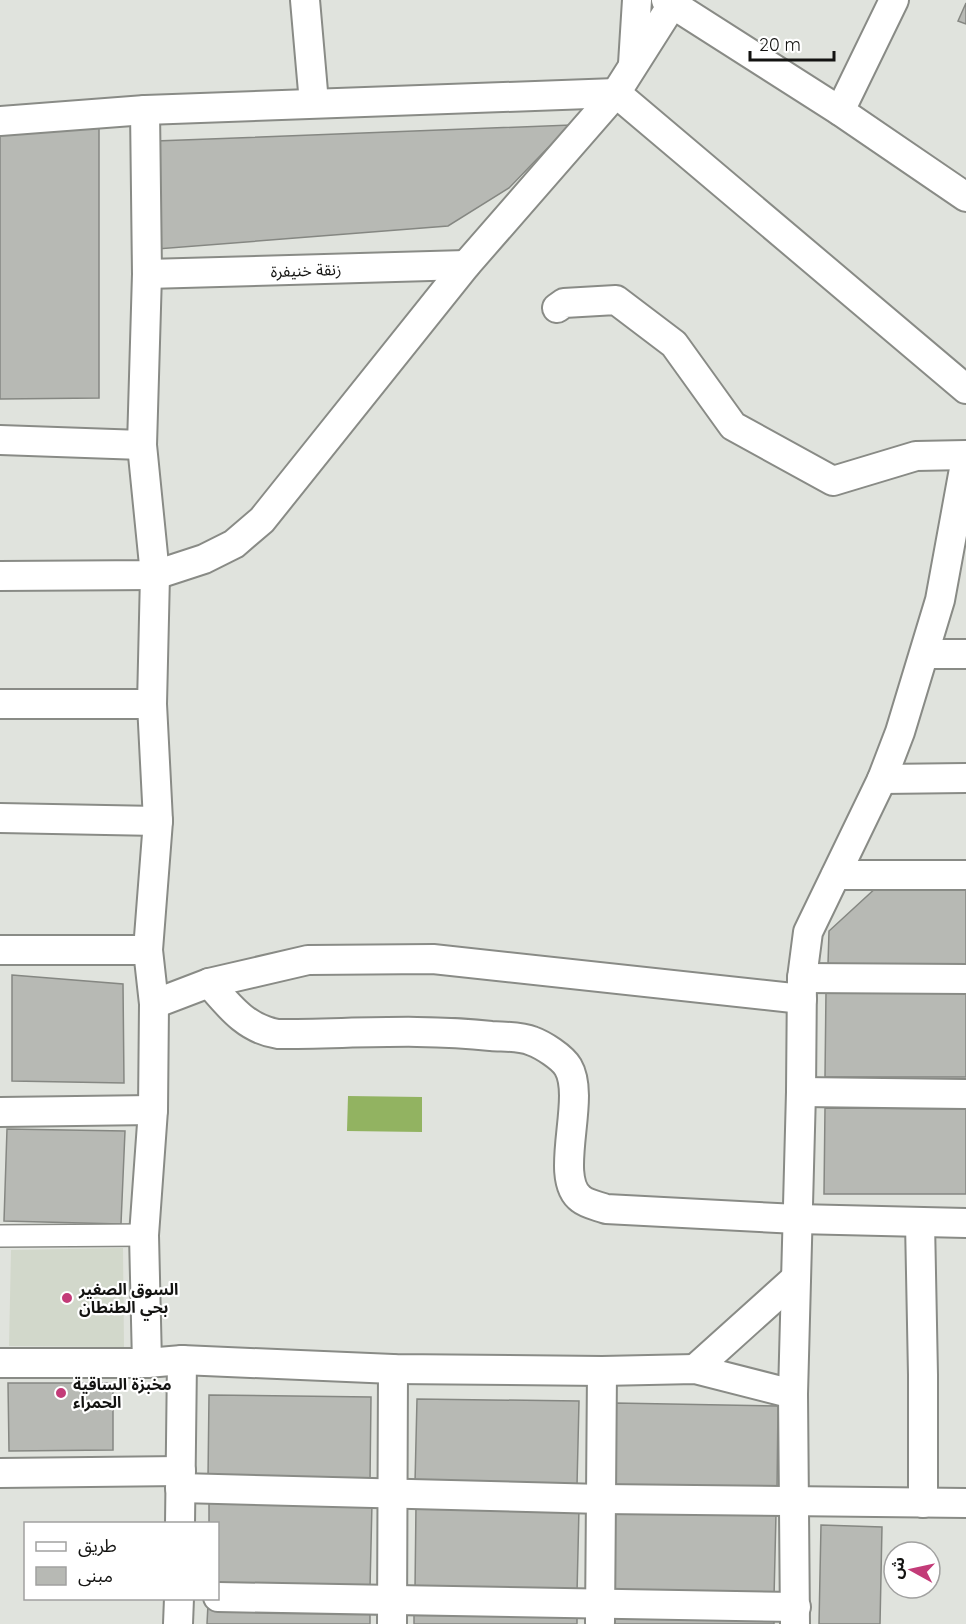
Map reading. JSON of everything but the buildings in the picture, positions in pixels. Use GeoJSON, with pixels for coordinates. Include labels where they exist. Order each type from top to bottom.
{"type":"FeatureCollection","features":[{"type":"Feature","properties":{"kind":"street"},"geometry":{"type":"LineString","coordinates":[[305,0],[314,103]]}},
{"type":"Feature","properties":{"kind":"street"},"geometry":{"type":"LineString","coordinates":[[633,68],[636,0]]}},
{"type":"Feature","properties":{"kind":"street"},"geometry":{"type":"LineString","coordinates":[[0,576],[154,575],[204,559],[234,544],[262,520],[466,265],[616,93],[671,1],[840,111],[966,197]]}},
{"type":"Feature","properties":{"kind":"street"},"geometry":{"type":"LineString","coordinates":[[840,111],[892,1]]}},
{"type":"Feature","properties":{"kind":"street"},"geometry":{"type":"LineString","coordinates":[[0,122],[145,110],[616,93],[966,389]]}},
{"type":"Feature","properties":{"kind":"street"},"geometry":{"type":"LineString","coordinates":[[145,110],[147,274],[142,445],[154,575],[152,704],[158,821],[148,950],[153,1004],[153,1110],[144,1235],[147,1363]]}},
{"type":"Feature","properties":{"kind":"street","name":"زنقة خنيفرة"},"geometry":{"type":"LineString","coordinates":[[147,274],[466,265]]}},
{"type":"Feature","properties":{"kind":"street"},"geometry":{"type":"LineString","coordinates":[[219,1597],[392,1612],[795,1615],[793,1394],[802,989],[808,932],[882,779],[900,732],[940,600],[966,456],[916,456],[833,481],[733,426],[674,344],[616,300],[564,303],[557,308]]}},
{"type":"Feature","properties":{"kind":"street"},"geometry":{"type":"LineString","coordinates":[[0,440],[142,445]]}},
{"type":"Feature","properties":{"kind":"street"},"geometry":{"type":"LineString","coordinates":[[925,654],[966,654]]}},
{"type":"Feature","properties":{"kind":"street"},"geometry":{"type":"LineString","coordinates":[[0,704],[152,704]]}},
{"type":"Feature","properties":{"kind":"street"},"geometry":{"type":"LineString","coordinates":[[882,779],[966,778]]}},
{"type":"Feature","properties":{"kind":"street"},"geometry":{"type":"LineString","coordinates":[[0,818],[158,821]]}},
{"type":"Feature","properties":{"kind":"street"},"geometry":{"type":"LineString","coordinates":[[836,876],[966,875]]}},
{"type":"Feature","properties":{"kind":"street"},"geometry":{"type":"LineString","coordinates":[[0,950],[148,950]]}},
{"type":"Feature","properties":{"kind":"street"},"geometry":{"type":"LineString","coordinates":[[153,1004],[209,983],[308,960],[433,959],[802,989],[966,979]]}},
{"type":"Feature","properties":{"kind":"street"},"geometry":{"type":"LineString","coordinates":[[209,983],[238,1017],[267,1032],[278,1034],[354,1032],[473,1034],[531,1040],[555,1054],[568,1067],[572,1078],[574,1100],[568,1177],[572,1190],[581,1200],[606,1209],[797,1219],[966,1224]]}},
{"type":"Feature","properties":{"kind":"street"},"geometry":{"type":"LineString","coordinates":[[801,1092],[966,1094]]}},
{"type":"Feature","properties":{"kind":"street"},"geometry":{"type":"LineString","coordinates":[[0,1112],[153,1110]]}},
{"type":"Feature","properties":{"kind":"street"},"geometry":{"type":"LineString","coordinates":[[920,1222],[923,1503]]}},
{"type":"Feature","properties":{"kind":"street"},"geometry":{"type":"LineString","coordinates":[[0,1236],[144,1235]]}},
{"type":"Feature","properties":{"kind":"street"},"geometry":{"type":"LineString","coordinates":[[695,1369],[796,1278]]}},
{"type":"Feature","properties":{"kind":"street"},"geometry":{"type":"LineString","coordinates":[[0,1363],[147,1363],[182,1360],[393,1369],[602,1371],[695,1369],[793,1394]]}},
{"type":"Feature","properties":{"kind":"street"},"geometry":{"type":"LineString","coordinates":[[180,1522],[182,1360]]}},
{"type":"Feature","properties":{"kind":"street"},"geometry":{"type":"LineString","coordinates":[[392,1612],[393,1369]]}},
{"type":"Feature","properties":{"kind":"street"},"geometry":{"type":"LineString","coordinates":[[600,1614],[602,1371]]}},
{"type":"Feature","properties":{"kind":"street"},"geometry":{"type":"LineString","coordinates":[[0,1473],[180,1479],[392,1492],[602,1499],[966,1503]]}},
{"type":"Feature","properties":{"kind":"street"},"geometry":{"type":"LineString","coordinates":[[178,1624],[179,1600]]}},
{"type":"Feature","properties":{"kind":"shaded area"},"geometry":{"type":"Polygon","coordinates":[[[348,1096],[422,1097],[422,1132],[347,1131],[348,1096]]]}},
{"type":"Feature","properties":{"kind":"shaded area","name":"السوق الصغير بحي الطنطان"},"geometry":{"type":"Polygon","coordinates":[[[123,1248],[124,1347],[9,1346],[11,1250],[123,1248]]]}},
{"type":"Feature","properties":{"kind":"place","name":"السوق الصغير بحي الطنطان"},"geometry":{"type":"Point","coordinates":[67,1298]}},
{"type":"Feature","properties":{"kind":"place","name":"مخبزة الساقية الحمراء"},"geometry":{"type":"Point","coordinates":[61,1393]}}]}
